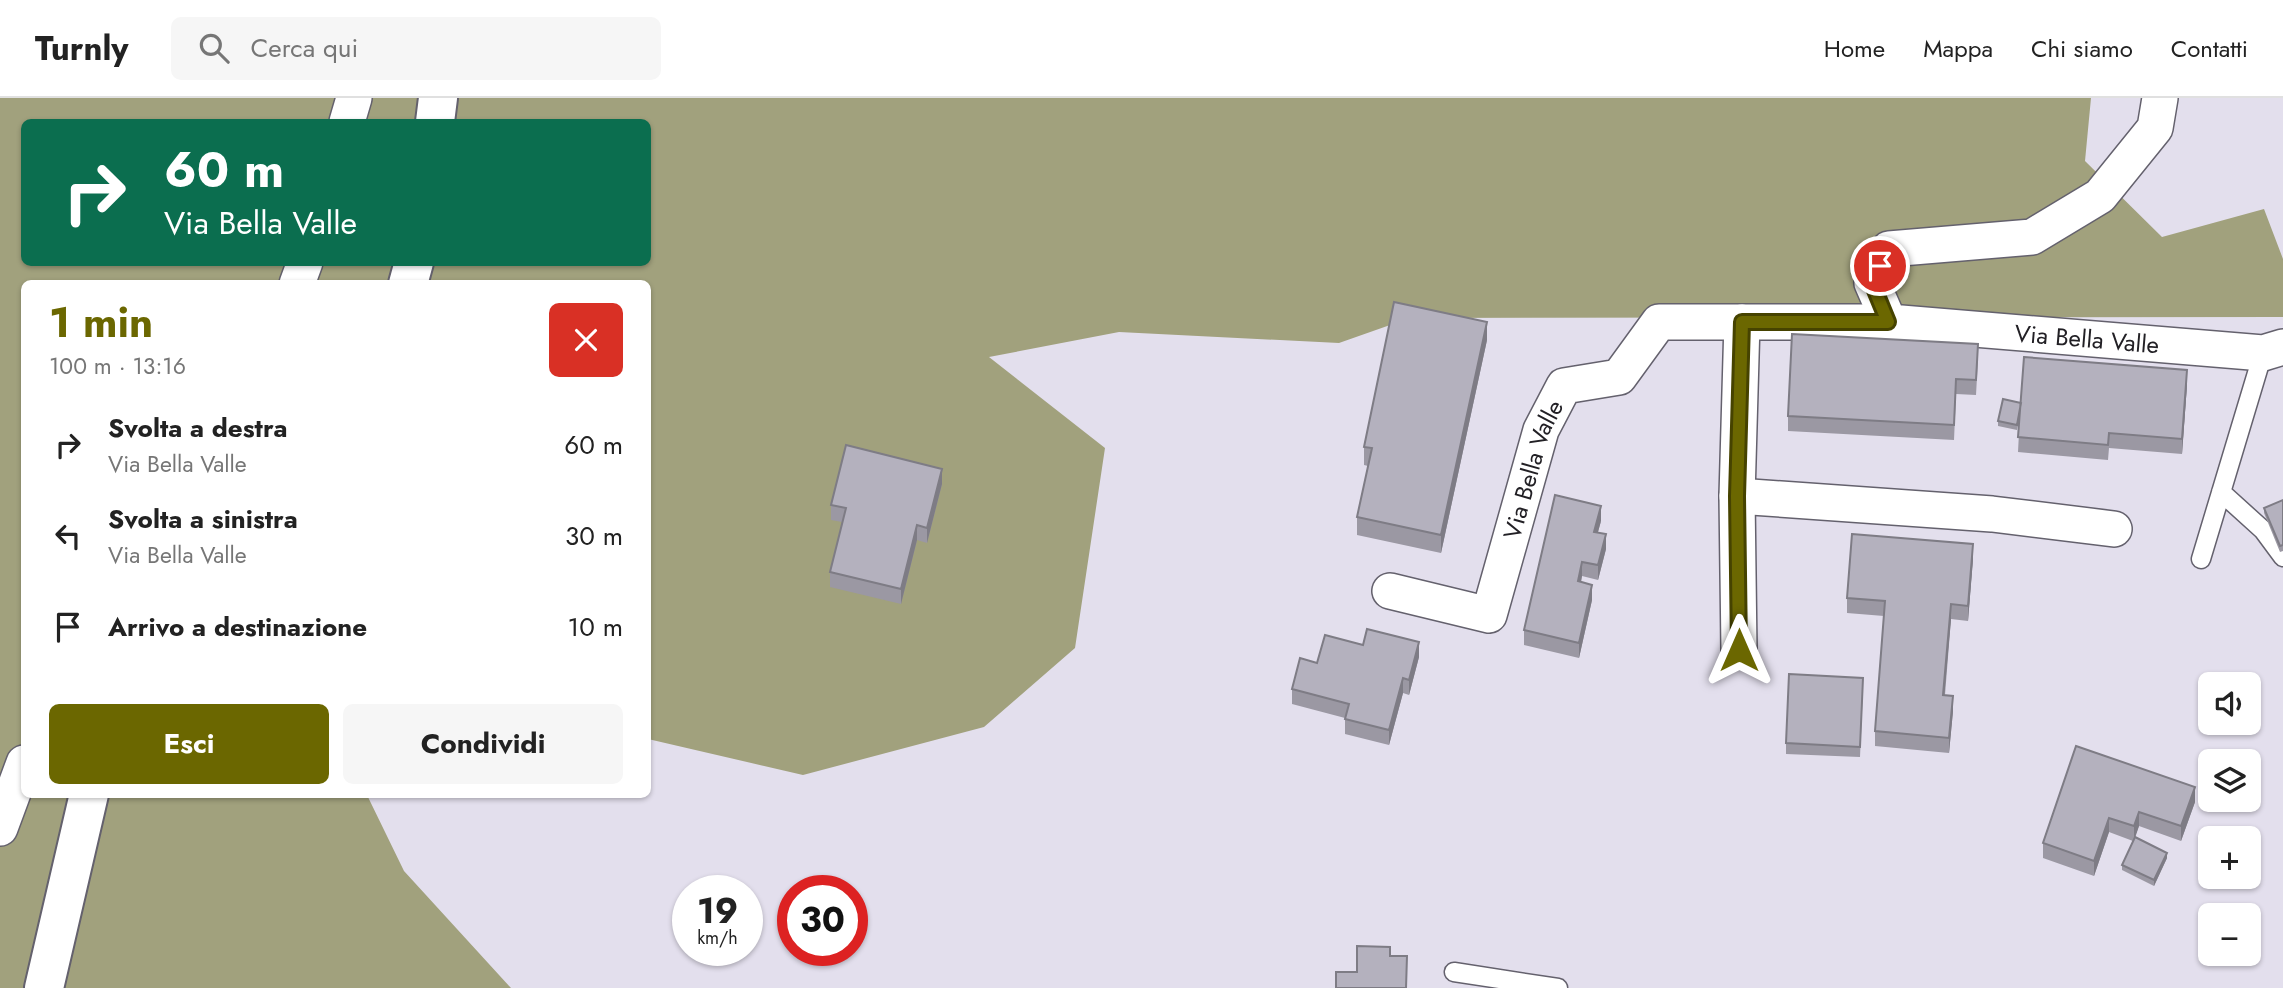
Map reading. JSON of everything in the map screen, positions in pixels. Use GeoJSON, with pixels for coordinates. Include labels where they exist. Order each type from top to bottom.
{"type":"FeatureCollection","features":[{"type":"Feature","properties":{"kind":"street"},"geometry":{"type":"LineString","coordinates":[[348,119],[354,98]]}},
{"type":"Feature","properties":{"kind":"street"},"geometry":{"type":"LineString","coordinates":[[435,119],[438,98]]}},
{"type":"Feature","properties":{"kind":"street"},"geometry":{"type":"LineString","coordinates":[[1888,322],[1872,283],[1888,249],[2032,237],[2100,196],[2155,128],[2160,98]]}},
{"type":"Feature","properties":{"kind":"street","name":"Via Bella Valle"},"geometry":{"type":"LineString","coordinates":[[1390,591],[1489,615],[1541,430],[1564,386],[1619,377],[1659,322],[1888,322],[2273,350]]}},
{"type":"Feature","properties":{"kind":"street"},"geometry":{"type":"LineString","coordinates":[[1739,650],[1737,496],[1742,322]]}},
{"type":"Feature","properties":{"kind":"street"},"geometry":{"type":"LineString","coordinates":[[1737,496],[1992,514],[2115,529]]}},
{"type":"Feature","properties":{"kind":"street"},"geometry":{"type":"LineString","coordinates":[[0,828],[21,770]]}},
{"type":"Feature","properties":{"kind":"street"},"geometry":{"type":"LineString","coordinates":[[44,988],[88,798]]}},
{"type":"Feature","properties":{"kind":"lane"},"geometry":{"type":"LineString","coordinates":[[2201,559],[2221,492],[2273,350]]}},
{"type":"Feature","properties":{"kind":"lane"},"geometry":{"type":"LineString","coordinates":[[2221,492],[2263,530],[2283,557]]}},
{"type":"Feature","properties":{"kind":"lane"},"geometry":{"type":"LineString","coordinates":[[1454,972],[1558,988]]}},
{"type":"Feature","properties":{"kind":"green space"},"geometry":{"type":"Polygon","coordinates":[[[0,98],[2091,98],[2085,161],[2162,237],[2264,209],[2283,259],[2283,317],[1410,318],[1339,343],[1119,332],[989,357],[1105,448],[1075,648],[984,727],[803,775],[651,740],[651,280],[21,280],[21,798],[368,798],[404,871],[511,988],[0,988],[0,98]]]}},
{"type":"Feature","properties":{"kind":"building"},"geometry":{"type":"Polygon","coordinates":[[[1394,302],[1487,322],[1441,535],[1357,517],[1372,448],[1364,447],[1394,302]]]}},
{"type":"Feature","properties":{"kind":"building"},"geometry":{"type":"Polygon","coordinates":[[[1792,334],[1978,344],[1976,380],[1956,379],[1954,425],[1788,416],[1792,334]]]}},
{"type":"Feature","properties":{"kind":"building"},"geometry":{"type":"Polygon","coordinates":[[[2024,357],[2187,370],[2182,439],[2109,433],[2108,445],[2018,437],[2024,357]]]}},
{"type":"Feature","properties":{"kind":"building"},"geometry":{"type":"Polygon","coordinates":[[[2003,399],[2021,403],[2017,425],[1998,421],[2003,399]]]}},
{"type":"Feature","properties":{"kind":"building"},"geometry":{"type":"Polygon","coordinates":[[[846,445],[942,469],[927,528],[917,525],[901,589],[830,572],[846,508],[831,505],[846,445]]]}},
{"type":"Feature","properties":{"kind":"building"},"geometry":{"type":"Polygon","coordinates":[[[1555,495],[1601,506],[1594,532],[1606,534],[1598,565],[1582,562],[1578,581],[1592,585],[1579,643],[1524,630],[1555,495]]]}},
{"type":"Feature","properties":{"kind":"building"},"geometry":{"type":"Polygon","coordinates":[[[2283,500],[2283,545],[2280,546],[2264,508],[2283,500]]]}},
{"type":"Feature","properties":{"kind":"building"},"geometry":{"type":"Polygon","coordinates":[[[1852,534],[1973,544],[1968,606],[1951,604],[1943,695],[1953,696],[1949,738],[1875,731],[1885,601],[1847,598],[1852,534]]]}},
{"type":"Feature","properties":{"kind":"building"},"geometry":{"type":"Polygon","coordinates":[[[1367,629],[1419,642],[1409,680],[1403,678],[1389,730],[1345,719],[1349,704],[1292,689],[1300,658],[1317,663],[1325,635],[1363,645],[1367,629]]]}},
{"type":"Feature","properties":{"kind":"building"},"geometry":{"type":"Polygon","coordinates":[[[1789,674],[1863,678],[1860,747],[1786,743],[1789,674]]]}},
{"type":"Feature","properties":{"kind":"building"},"geometry":{"type":"Polygon","coordinates":[[[2076,746],[2195,787],[2181,826],[2139,812],[2134,826],[2109,818],[2094,861],[2043,843],[2076,746]]]}},
{"type":"Feature","properties":{"kind":"building"},"geometry":{"type":"Polygon","coordinates":[[[2135,837],[2167,853],[2154,880],[2122,865],[2135,837]]]}},
{"type":"Feature","properties":{"kind":"building"},"geometry":{"type":"Polygon","coordinates":[[[1357,946],[1390,947],[1390,956],[1407,956],[1406,988],[1336,988],[1336,972],[1357,972],[1357,946]]]}},
{"type":"Feature","properties":{"kind":"route"},"geometry":{"type":"LineString","coordinates":[[1739,650],[1737,496],[1742,322],[1888,322],[1872,283],[1880,266]]}}]}
